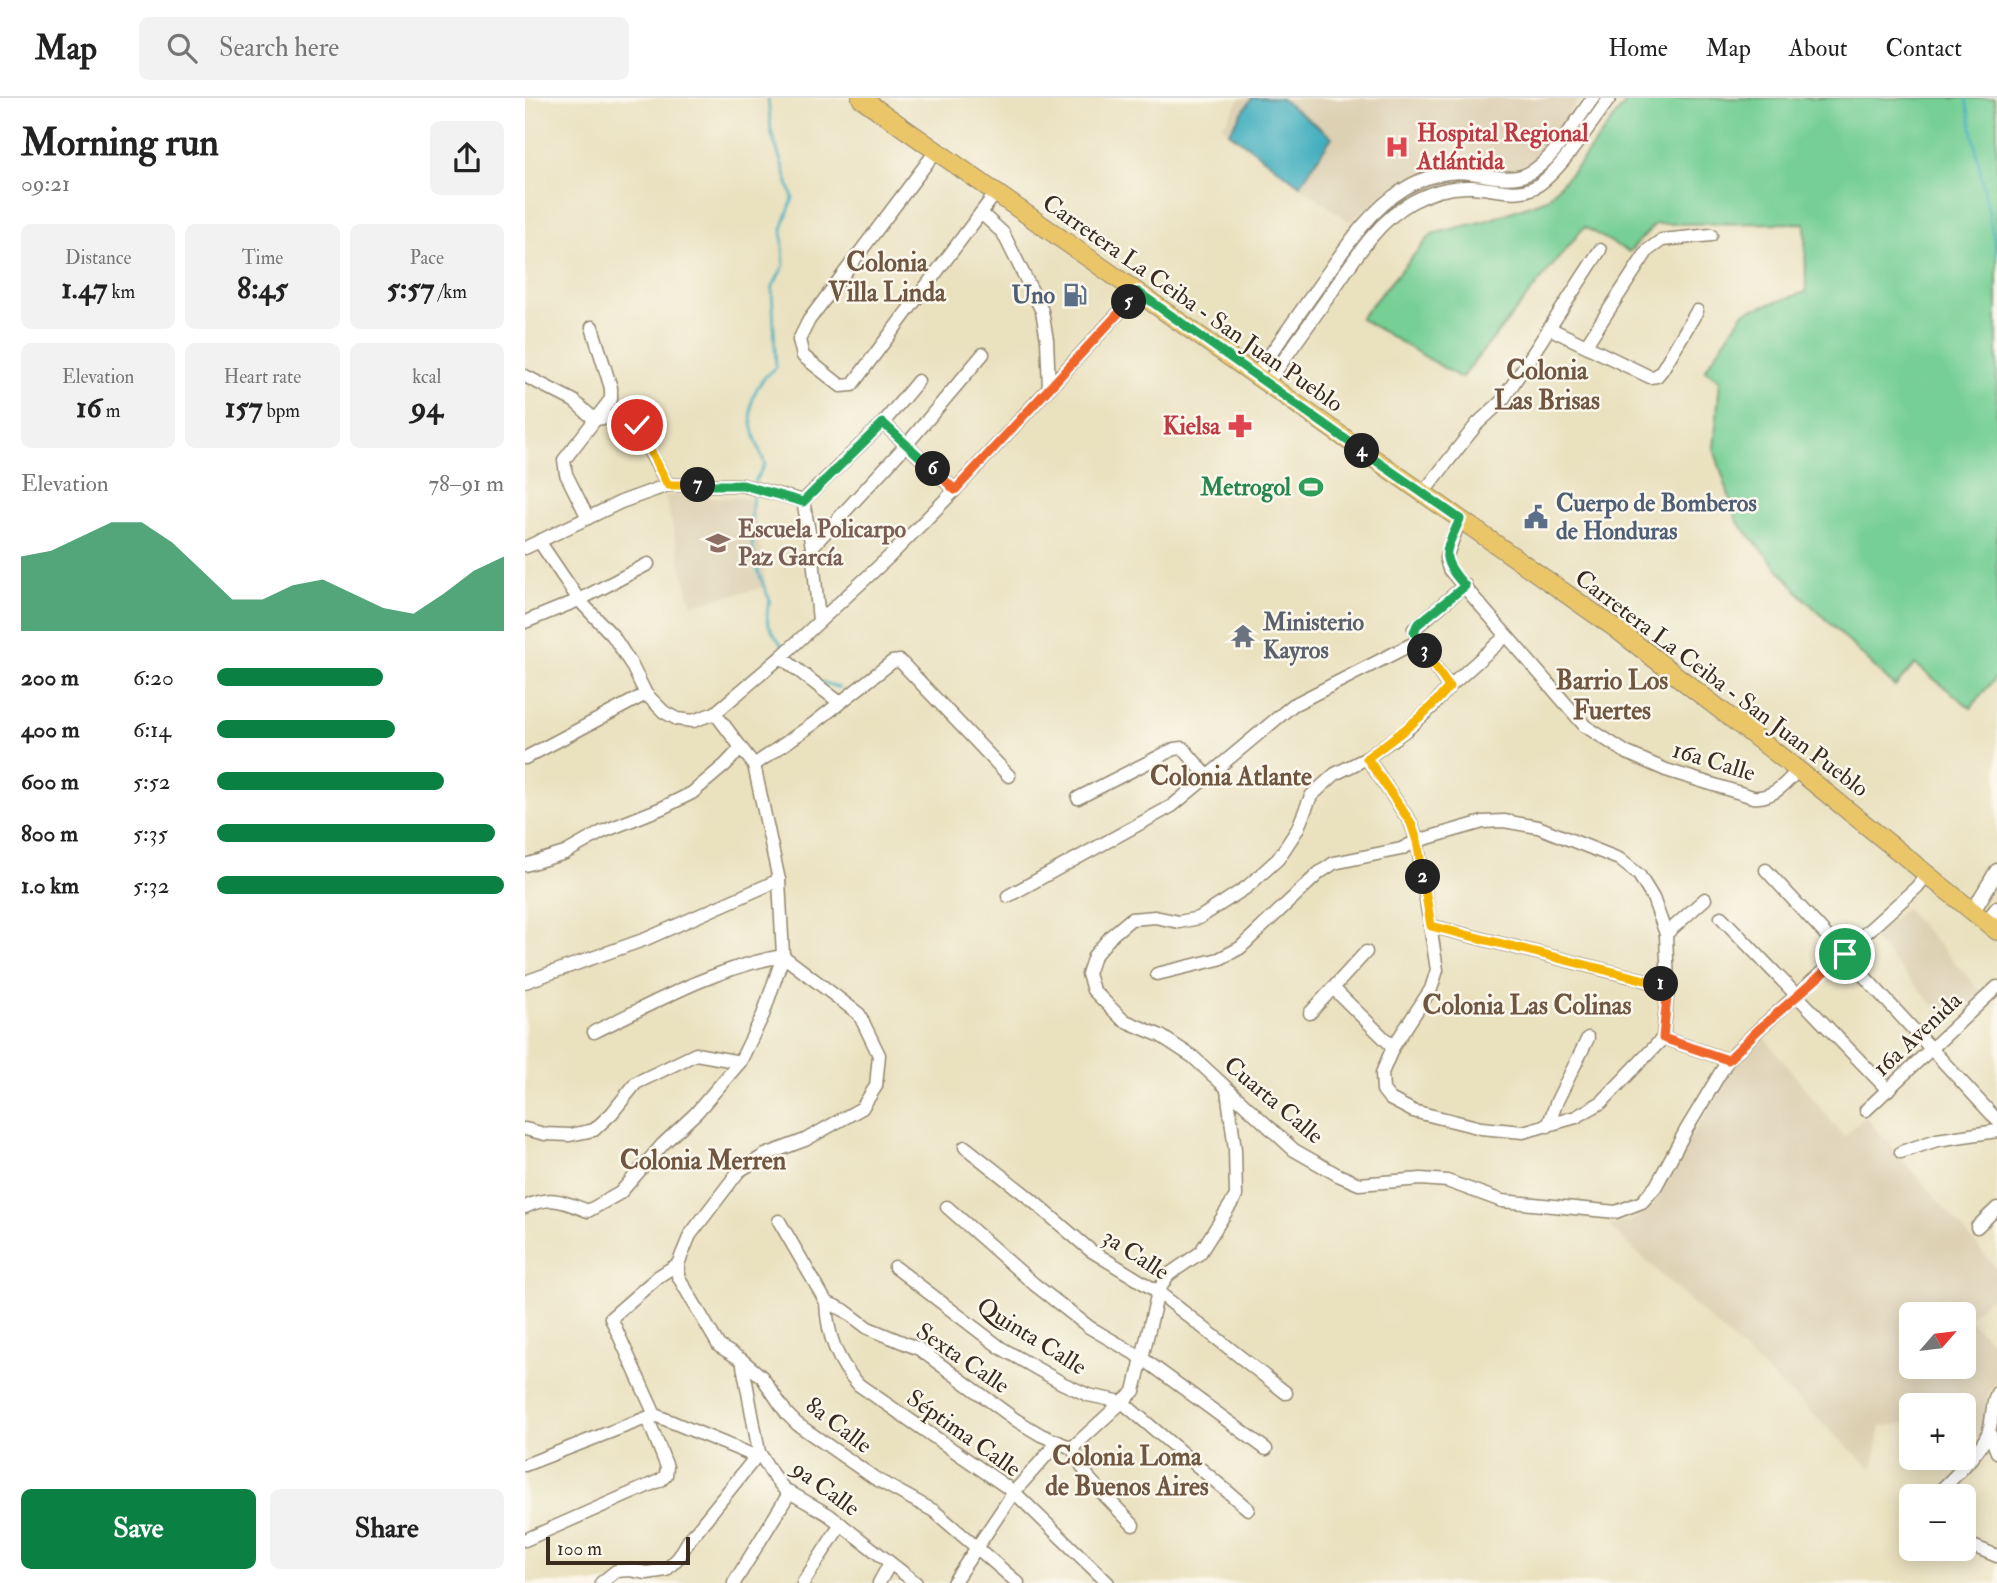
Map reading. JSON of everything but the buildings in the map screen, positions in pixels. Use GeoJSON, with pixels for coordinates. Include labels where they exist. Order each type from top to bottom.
{"type":"FeatureCollection","features":[{"type":"Feature","properties":{"kind":"main road","name":"Carretera La Ceiba - San Juan Pueblo"},"geometry":{"type":"LineString","coordinates":[[861,98],[1615,628],[1988,918]]}},
{"type":"Feature","properties":{"kind":"street"},"geometry":{"type":"LineString","coordinates":[[1261,380],[1360,227],[1392,197],[1424,178],[1444,173],[1466,172],[1513,178],[1527,174],[1550,154],[1593,98]]}},
{"type":"Feature","properties":{"kind":"street"},"geometry":{"type":"LineString","coordinates":[[1261,380],[1372,235],[1398,211],[1430,193],[1450,188],[1472,187],[1519,192],[1533,188],[1556,168],[1610,98]]}},
{"type":"Feature","properties":{"kind":"street"},"geometry":{"type":"LineString","coordinates":[[936,151],[809,320],[799,340],[803,356],[841,386],[852,385],[995,194]]}},
{"type":"Feature","properties":{"kind":"street"},"geometry":{"type":"LineString","coordinates":[[981,213],[1003,233],[1042,311],[1048,340],[1049,388]]}},
{"type":"Feature","properties":{"kind":"street"},"geometry":{"type":"LineString","coordinates":[[1586,345],[1655,243],[1661,240],[1711,235]]}},
{"type":"Feature","properties":{"kind":"street"},"geometry":{"type":"LineString","coordinates":[[1423,493],[1477,424],[1502,401],[1600,250]]}},
{"type":"Feature","properties":{"kind":"street"},"geometry":{"type":"LineString","coordinates":[[539,541],[579,600],[613,636],[646,694],[664,712],[677,719],[693,721],[715,713],[890,556],[955,490],[1138,292]]}},
{"type":"Feature","properties":{"kind":"street"},"geometry":{"type":"LineString","coordinates":[[1551,329],[1650,377],[1657,376],[1697,311]]}},
{"type":"Feature","properties":{"kind":"street"},"geometry":{"type":"LineString","coordinates":[[587,518],[566,474],[564,460],[611,399],[612,394],[592,327]]}},
{"type":"Feature","properties":{"kind":"street"},"geometry":{"type":"LineString","coordinates":[[812,547],[908,444],[983,354]]}},
{"type":"Feature","properties":{"kind":"street"},"geometry":{"type":"LineString","coordinates":[[525,376],[574,401],[593,419],[624,416],[632,419],[668,485]]}},
{"type":"Feature","properties":{"kind":"street"},"geometry":{"type":"LineString","coordinates":[[803,502],[883,423],[918,381]]}},
{"type":"Feature","properties":{"kind":"street"},"geometry":{"type":"LineString","coordinates":[[883,423],[955,490]]}},
{"type":"Feature","properties":{"kind":"street"},"geometry":{"type":"LineString","coordinates":[[525,548],[621,502],[668,485],[743,485],[803,502]]}},
{"type":"Feature","properties":{"kind":"street"},"geometry":{"type":"LineString","coordinates":[[803,502],[812,547],[819,621]]}},
{"type":"Feature","properties":{"kind":"street","name":"16a Calle"},"geometry":{"type":"LineString","coordinates":[[1460,519],[1446,558],[1449,569],[1585,726],[1627,753],[1666,769],[1764,798],[1780,788],[1798,770]]}},
{"type":"Feature","properties":{"kind":"street"},"geometry":{"type":"LineString","coordinates":[[525,622],[579,600],[648,564]]}},
{"type":"Feature","properties":{"kind":"street"},"geometry":{"type":"LineString","coordinates":[[1449,687],[1414,632],[1417,625],[1465,586]]}},
{"type":"Feature","properties":{"kind":"street"},"geometry":{"type":"LineString","coordinates":[[1157,974],[1219,959],[1240,948],[1319,873],[1334,863],[1401,849],[1417,841],[1483,822],[1504,821],[1538,827],[1619,859],[1639,874],[1653,898],[1666,934],[1668,986],[1663,1038],[1602,1102],[1576,1117],[1523,1132],[1481,1128],[1413,1111],[1390,1099],[1383,1090],[1382,1073],[1394,1047],[1431,989],[1437,970],[1417,841],[1411,823],[1367,758],[1423,716],[1449,687],[1506,636]]}},
{"type":"Feature","properties":{"kind":"street"},"geometry":{"type":"LineString","coordinates":[[1008,895],[1172,806],[1293,705],[1418,640]]}},
{"type":"Feature","properties":{"kind":"street"},"geometry":{"type":"LineString","coordinates":[[785,653],[839,702]]}},
{"type":"Feature","properties":{"kind":"street"},"geometry":{"type":"LineString","coordinates":[[754,765],[813,724],[891,662],[900,661],[1009,776]]}},
{"type":"Feature","properties":{"kind":"street"},"geometry":{"type":"LineString","coordinates":[[525,758],[646,694]]}},
{"type":"Feature","properties":{"kind":"street"},"geometry":{"type":"LineString","coordinates":[[525,1207],[540,1200],[557,1199],[588,1211],[620,1193],[740,1062],[763,1015],[783,956],[779,880],[754,765],[715,713]]}},
{"type":"Feature","properties":{"kind":"street"},"geometry":{"type":"LineString","coordinates":[[1078,798],[1174,749],[1183,748],[1207,776]]}},
{"type":"Feature","properties":{"kind":"street"},"geometry":{"type":"LineString","coordinates":[[525,865],[565,853],[602,832],[692,793],[740,749]]}},
{"type":"Feature","properties":{"kind":"street","name":"Cuarta Calle"},"geometry":{"type":"LineString","coordinates":[[1367,758],[1335,774],[1311,796],[1297,830],[1278,859],[1247,887],[1199,918],[1179,922],[1155,917],[1131,919],[1112,935],[1094,956],[1089,974],[1093,990],[1107,1006],[1123,1020],[1161,1036],[1193,1057],[1294,1150],[1359,1184],[1421,1179],[1447,1181],[1502,1201],[1616,1212],[1642,1202],[1656,1186],[1728,1060]]}},
{"type":"Feature","properties":{"kind":"street"},"geometry":{"type":"LineString","coordinates":[[1766,870],[1997,1120]]}},
{"type":"Feature","properties":{"kind":"street"},"geometry":{"type":"LineString","coordinates":[[1988,918],[1997,871]]}},
{"type":"Feature","properties":{"kind":"street"},"geometry":{"type":"LineString","coordinates":[[1663,1038],[1728,1060],[1917,887],[1928,873]]}},
{"type":"Feature","properties":{"kind":"street"},"geometry":{"type":"LineString","coordinates":[[525,982],[646,939],[779,880]]}},
{"type":"Feature","properties":{"kind":"street"},"geometry":{"type":"LineString","coordinates":[[1666,934],[1705,899]]}},
{"type":"Feature","properties":{"kind":"street"},"geometry":{"type":"LineString","coordinates":[[1721,917],[1888,1090]]}},
{"type":"Feature","properties":{"kind":"street"},"geometry":{"type":"LineString","coordinates":[[1431,926],[1668,986]]}},
{"type":"Feature","properties":{"kind":"street"},"geometry":{"type":"LineString","coordinates":[[1310,1013],[1366,952]]}},
{"type":"Feature","properties":{"kind":"street"},"geometry":{"type":"LineString","coordinates":[[525,1540],[661,1480],[666,1475],[667,1467],[651,1417],[611,1318],[659,1276],[678,1264],[690,1235],[739,1171],[765,1155],[805,1140],[862,1108],[876,1086],[879,1055],[859,1014],[783,956],[722,973],[671,994],[593,1032]]}},
{"type":"Feature","properties":{"kind":"street","name":"16a Avenida"},"geometry":{"type":"LineString","coordinates":[[1866,1110],[1997,987]]}},
{"type":"Feature","properties":{"kind":"street"},"geometry":{"type":"LineString","coordinates":[[1334,989],[1394,1047]]}},
{"type":"Feature","properties":{"kind":"street"},"geometry":{"type":"LineString","coordinates":[[1548,1126],[1557,1101],[1588,1038]]}},
{"type":"Feature","properties":{"kind":"street"},"geometry":{"type":"LineString","coordinates":[[525,1129],[545,1134],[570,1135],[594,1130],[636,1083],[696,1054],[740,1062]]}},
{"type":"Feature","properties":{"kind":"street"},"geometry":{"type":"LineString","coordinates":[[1133,1525],[1090,1480],[1072,1448],[1134,1391],[1158,1292],[1168,1275],[1200,1253],[1235,1196],[1235,1149],[1227,1090]]}},
{"type":"Feature","properties":{"kind":"street"},"geometry":{"type":"LineString","coordinates":[[1901,1152],[1937,1140],[1997,1131]]}},
{"type":"Feature","properties":{"kind":"street","name":"3a Calle"},"geometry":{"type":"LineString","coordinates":[[965,1147],[1090,1251],[1158,1292],[1286,1393]]}},
{"type":"Feature","properties":{"kind":"street"},"geometry":{"type":"LineString","coordinates":[[947,1207],[1034,1284],[1089,1327],[1142,1358],[1266,1449]]}},
{"type":"Feature","properties":{"kind":"street"},"geometry":{"type":"LineString","coordinates":[[1977,1227],[1997,1208]]}},
{"type":"Feature","properties":{"kind":"street","name":"Sexta Calle"},"geometry":{"type":"LineString","coordinates":[[779,1221],[827,1302],[868,1328],[919,1349],[1016,1420],[1041,1435],[1072,1448]]}},
{"type":"Feature","properties":{"kind":"street","name":"8a Calle"},"geometry":{"type":"LineString","coordinates":[[678,1264],[678,1276],[719,1346],[762,1377],[797,1424],[876,1479],[934,1511],[1018,1583]]}},
{"type":"Feature","properties":{"kind":"street","name":"Quinta Calle"},"geometry":{"type":"LineString","coordinates":[[895,1267],[1001,1348],[1088,1395],[1122,1402],[1248,1508]]}},
{"type":"Feature","properties":{"kind":"street","name":"Séptima Calle"},"geometry":{"type":"LineString","coordinates":[[827,1302],[827,1322],[832,1342],[847,1373],[873,1396],[1013,1492],[1107,1583]]}},
{"type":"Feature","properties":{"kind":"street","name":"9a Calle"},"geometry":{"type":"LineString","coordinates":[[742,1360],[757,1454],[772,1474],[785,1489],[841,1524],[916,1583]]}},
{"type":"Feature","properties":{"kind":"street"},"geometry":{"type":"LineString","coordinates":[[1997,1393],[1992,1404],[1989,1432],[1997,1452]]}},
{"type":"Feature","properties":{"kind":"street"},"geometry":{"type":"LineString","coordinates":[[525,1465],[651,1417],[757,1454],[689,1540],[679,1557],[666,1570],[647,1573],[616,1571],[601,1583]]}},
{"type":"Feature","properties":{"kind":"street"},"geometry":{"type":"LineString","coordinates":[[1947,1484],[1968,1463],[1989,1432]]}},
{"type":"Feature","properties":{"kind":"street"},"geometry":{"type":"LineString","coordinates":[[953,1583],[1013,1492],[1058,1442]]}},
{"type":"Feature","properties":{"kind":"street"},"geometry":{"type":"LineString","coordinates":[[734,1583],[790,1492]]}},
{"type":"Feature","properties":{"kind":"street"},"geometry":{"type":"LineString","coordinates":[[803,1583],[841,1524]]}},
{"type":"Feature","properties":{"kind":"street"},"geometry":{"type":"LineString","coordinates":[[1976,1547],[1997,1556]]}},
{"type":"Feature","properties":{"kind":"street"},"geometry":{"type":"LineString","coordinates":[[879,1583],[890,1563]]}},
{"type":"Feature","properties":{"kind":"shaded area","name":"Hospital Regional Atlántida"},"geometry":{"type":"Polygon","coordinates":[[[1241,98],[1581,98],[1524,172],[1423,174],[1395,186],[1349,222],[1222,127],[1241,98]]]}},
{"type":"Feature","properties":{"kind":"shaded area","name":"Escuela Policarpo Paz García"},"geometry":{"type":"Polygon","coordinates":[[[665,496],[753,499],[766,587],[691,605],[665,496]]]}},
{"type":"Feature","properties":{"kind":"shaded area"},"geometry":{"type":"Polygon","coordinates":[[[1905,908],[1982,992],[1949,1022],[1872,938],[1905,908]]]}},
{"type":"Feature","properties":{"kind":"shaded area"},"geometry":{"type":"Polygon","coordinates":[[[1764,1037],[1844,1137],[1865,1116],[1997,1269],[1997,1292],[1976,1310],[1976,1302],[1899,1302],[1899,1379],[1976,1379],[1976,1327],[1997,1347],[1997,1381],[1987,1396],[1982,1429],[1976,1436],[1976,1393],[1899,1393],[1899,1424],[1881,1426],[1873,1470],[1608,1226],[1630,1221],[1646,1211],[1733,1068],[1764,1037]]]}},
{"type":"Feature","properties":{"kind":"green space"},"geometry":{"type":"Polygon","coordinates":[[[1629,98],[1994,98],[1997,116],[1997,675],[1971,708],[1915,664],[1895,687],[1801,595],[1737,521],[1714,449],[1720,380],[1705,370],[1744,312],[1806,292],[1805,223],[1655,224],[1629,252],[1584,227],[1461,378],[1360,318],[1432,234],[1485,221],[1547,199],[1580,163],[1629,98]]]}},
{"type":"Feature","properties":{"kind":"water"},"geometry":{"type":"Polygon","coordinates":[[[1252,98],[1280,98],[1332,137],[1300,185],[1229,132],[1252,98]]]}},
{"type":"Feature","properties":{"kind":"waterway"},"geometry":{"type":"LineString","coordinates":[[755,481],[765,464],[752,424],[752,400],[757,388],[776,367],[772,288],[784,265],[782,229],[793,198],[771,131],[768,98]]}},
{"type":"Feature","properties":{"kind":"waterway"},"geometry":{"type":"LineString","coordinates":[[1966,98],[1997,255]]}},
{"type":"Feature","properties":{"kind":"waterway"},"geometry":{"type":"LineString","coordinates":[[753,496],[751,537],[755,562],[770,600],[767,620],[784,648]]}},
{"type":"Feature","properties":{"kind":"waterway"},"geometry":{"type":"LineString","coordinates":[[822,682],[839,688]]}},
{"type":"Feature","properties":{"kind":"place","name":"Hospital Regional Atlántida"},"geometry":{"type":"Point","coordinates":[1397,147]}},
{"type":"Feature","properties":{"kind":"place","name":"Uno"},"geometry":{"type":"Point","coordinates":[1075,295]}},
{"type":"Feature","properties":{"kind":"place","name":"Kielsa"},"geometry":{"type":"Point","coordinates":[1240,426]}},
{"type":"Feature","properties":{"kind":"place","name":"Metrogol"},"geometry":{"type":"Point","coordinates":[1311,487]}},
{"type":"Feature","properties":{"kind":"place","name":"Cuerpo de Bomberos de Honduras"},"geometry":{"type":"Point","coordinates":[1536,517]}},
{"type":"Feature","properties":{"kind":"place","name":"Escuela Policarpo Paz García"},"geometry":{"type":"Point","coordinates":[718,543]}},
{"type":"Feature","properties":{"kind":"place","name":"Ministerio Kayros"},"geometry":{"type":"Point","coordinates":[1243,636]}},
{"type":"Feature","properties":{"kind":"district","name":"Colonia Villa Linda"},"geometry":{"type":"Point","coordinates":[887,277]}},
{"type":"Feature","properties":{"kind":"district","name":"Colonia Las Brisas"},"geometry":{"type":"Point","coordinates":[1547,385]}},
{"type":"Feature","properties":{"kind":"district","name":"Barrio Los Fuertes"},"geometry":{"type":"Point","coordinates":[1612,695]}},
{"type":"Feature","properties":{"kind":"district","name":"Colonia Atlante"},"geometry":{"type":"Point","coordinates":[1231,776]}},
{"type":"Feature","properties":{"kind":"district","name":"Colonia Las Colinas"},"geometry":{"type":"Point","coordinates":[1527,1005]}},
{"type":"Feature","properties":{"kind":"district","name":"Colonia Merren"},"geometry":{"type":"Point","coordinates":[703,1160]}},
{"type":"Feature","properties":{"kind":"district","name":"Colonia Loma de Buenos Aires"},"geometry":{"type":"Point","coordinates":[1127,1471]}},
{"type":"Feature","properties":{"kind":"route"},"geometry":{"type":"LineString","coordinates":[[637,425],[668,485],[743,485],[803,502],[883,423],[955,490],[1138,292],[1460,519],[1446,558],[1449,569],[1465,586],[1417,625],[1414,632],[1449,687],[1431,708],[1406,730],[1367,758],[1411,823],[1417,841],[1431,926],[1668,986],[1663,1038],[1728,1060],[1845,954]]}}]}
